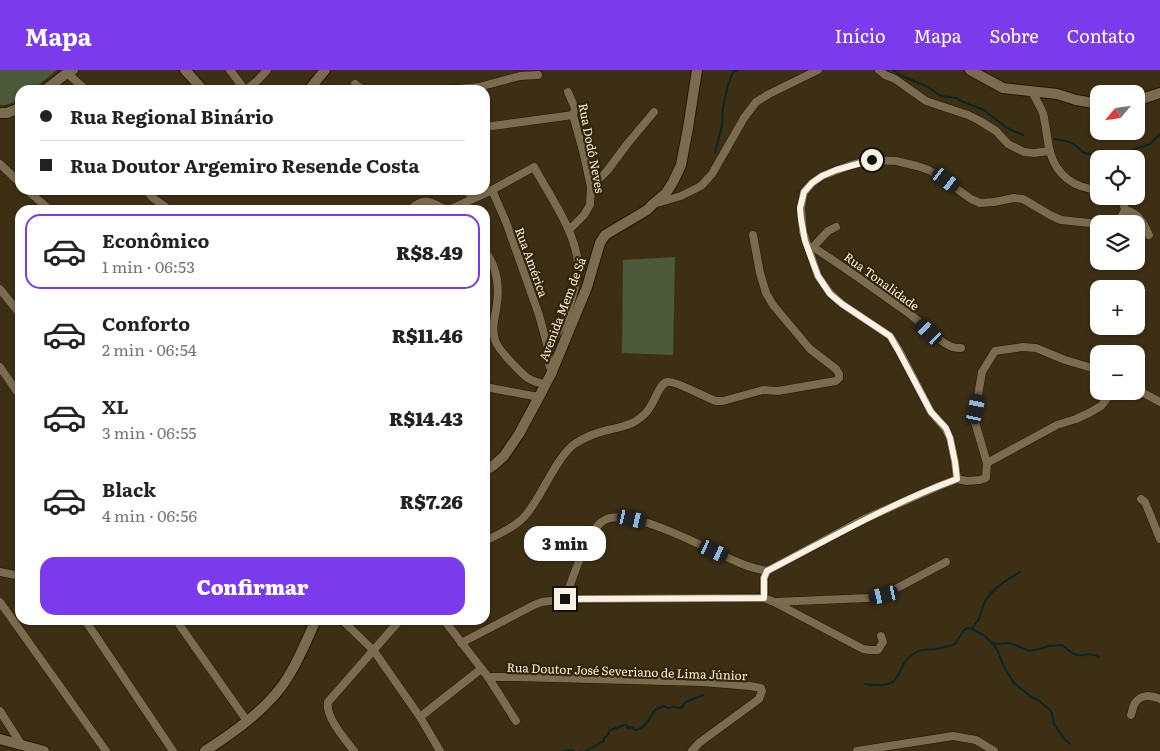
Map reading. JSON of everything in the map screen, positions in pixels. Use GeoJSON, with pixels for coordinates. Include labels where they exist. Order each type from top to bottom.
{"type":"FeatureCollection","features":[{"type":"Feature","properties":{"kind":"street"},"geometry":{"type":"LineString","coordinates":[[185,70],[198,85]]}},
{"type":"Feature","properties":{"kind":"street"},"geometry":{"type":"LineString","coordinates":[[230,70],[241,85]]}},
{"type":"Feature","properties":{"kind":"street"},"geometry":{"type":"LineString","coordinates":[[252,85],[267,70]]}},
{"type":"Feature","properties":{"kind":"street"},"geometry":{"type":"LineString","coordinates":[[313,85],[325,70]]}},
{"type":"Feature","properties":{"kind":"street"},"geometry":{"type":"LineString","coordinates":[[654,204],[666,193],[681,165],[697,70]]}},
{"type":"Feature","properties":{"kind":"street","name":"Avenida Mem de Sá"},"geometry":{"type":"LineString","coordinates":[[490,468],[504,456],[519,434],[552,372],[587,287],[600,243],[605,235],[654,204],[681,196],[701,186],[712,174],[744,118],[756,102],[774,91],[818,70]]}},
{"type":"Feature","properties":{"kind":"street"},"geometry":{"type":"LineString","coordinates":[[879,70],[926,101],[968,116],[996,131],[1008,144],[1024,152],[1034,154],[1050,151]]}},
{"type":"Feature","properties":{"kind":"street"},"geometry":{"type":"LineString","coordinates":[[970,70],[1003,88],[1057,94],[1090,102]]}},
{"type":"Feature","properties":{"kind":"street"},"geometry":{"type":"LineString","coordinates":[[52,85],[70,72],[82,85]]}},
{"type":"Feature","properties":{"kind":"street"},"geometry":{"type":"LineString","coordinates":[[486,85],[520,76],[538,76]]}},
{"type":"Feature","properties":{"kind":"street"},"geometry":{"type":"LineString","coordinates":[[1145,91],[1160,87]]}},
{"type":"Feature","properties":{"kind":"street","name":"Rua Dodô Neves"},"geometry":{"type":"LineString","coordinates":[[568,92],[575,108],[573,115],[590,187],[590,205],[584,215],[569,230]]}},
{"type":"Feature","properties":{"kind":"street"},"geometry":{"type":"LineString","coordinates":[[1032,92],[1042,112],[1050,151],[1056,166],[1070,182],[1090,188]]}},
{"type":"Feature","properties":{"kind":"street"},"geometry":{"type":"LineString","coordinates":[[1145,98],[1160,93]]}},
{"type":"Feature","properties":{"kind":"street"},"geometry":{"type":"LineString","coordinates":[[0,113],[15,110]]}},
{"type":"Feature","properties":{"kind":"street"},"geometry":{"type":"LineString","coordinates":[[590,187],[607,171],[654,112]]}},
{"type":"Feature","properties":{"kind":"street"},"geometry":{"type":"LineString","coordinates":[[490,126],[573,115]]}},
{"type":"Feature","properties":{"kind":"street"},"geometry":{"type":"LineString","coordinates":[[957,479],[950,438],[946,428],[931,412],[890,336],[830,294],[818,276],[811,247],[803,232],[800,208],[804,192],[822,176],[851,165],[872,160],[896,161],[929,170],[971,199],[980,203],[1014,198],[1023,199],[1061,220],[1090,223]]}},
{"type":"Feature","properties":{"kind":"street"},"geometry":{"type":"LineString","coordinates":[[0,164],[15,179]]}},
{"type":"Feature","properties":{"kind":"street"},"geometry":{"type":"LineString","coordinates":[[492,190],[534,167],[569,230],[578,269],[562,326],[548,348]]}},
{"type":"Feature","properties":{"kind":"street","name":"Rua América"},"geometry":{"type":"LineString","coordinates":[[492,190],[506,222],[539,315],[552,372]]}},
{"type":"Feature","properties":{"kind":"street"},"geometry":{"type":"LineString","coordinates":[[33,195],[44,205]]}},
{"type":"Feature","properties":{"kind":"street"},"geometry":{"type":"LineString","coordinates":[[150,195],[163,205]]}},
{"type":"Feature","properties":{"kind":"street"},"geometry":{"type":"LineString","coordinates":[[471,195],[474,198]]}},
{"type":"Feature","properties":{"kind":"street"},"geometry":{"type":"LineString","coordinates":[[458,205],[481,195]]}},
{"type":"Feature","properties":{"kind":"street"},"geometry":{"type":"LineString","coordinates":[[416,205],[426,201],[436,205]]}},
{"type":"Feature","properties":{"kind":"street"},"geometry":{"type":"LineString","coordinates":[[1123,215],[1125,210],[1124,205]]}},
{"type":"Feature","properties":{"kind":"street"},"geometry":{"type":"LineString","coordinates":[[1125,210],[1129,210],[1137,216],[1149,235]]}},
{"type":"Feature","properties":{"kind":"street"},"geometry":{"type":"LineString","coordinates":[[811,247],[836,226]]}},
{"type":"Feature","properties":{"kind":"street"},"geometry":{"type":"LineString","coordinates":[[490,538],[509,529],[528,513],[562,458],[574,445],[595,433],[636,421],[649,409],[664,384],[675,383],[716,402],[763,390],[788,390],[840,378],[836,369],[810,349],[766,294],[752,235]]}},
{"type":"Feature","properties":{"kind":"street","name":"Rua Tonalidade"},"geometry":{"type":"LineString","coordinates":[[811,247],[862,280],[913,317],[936,337],[951,346],[962,348]]}},
{"type":"Feature","properties":{"kind":"street"},"geometry":{"type":"LineString","coordinates":[[490,259],[494,265],[498,281],[498,296],[493,327],[495,342],[500,350],[523,374],[533,382],[546,384]]}},
{"type":"Feature","properties":{"kind":"street"},"geometry":{"type":"LineString","coordinates":[[0,288],[15,307]]}},
{"type":"Feature","properties":{"kind":"street"},"geometry":{"type":"LineString","coordinates":[[764,598],[764,578],[767,571],[878,513],[931,489],[957,479],[967,481],[986,478],[987,463],[974,419],[982,372],[994,350],[1023,347],[1036,348],[1064,360],[1090,367]]}},
{"type":"Feature","properties":{"kind":"street"},"geometry":{"type":"LineString","coordinates":[[0,367],[15,389]]}},
{"type":"Feature","properties":{"kind":"street"},"geometry":{"type":"LineString","coordinates":[[490,388],[539,397]]}},
{"type":"Feature","properties":{"kind":"street"},"geometry":{"type":"LineString","coordinates":[[1145,394],[1160,402]]}},
{"type":"Feature","properties":{"kind":"street"},"geometry":{"type":"LineString","coordinates":[[987,463],[1057,425],[1090,412],[1101,406],[1106,400]]}},
{"type":"Feature","properties":{"kind":"street"},"geometry":{"type":"LineString","coordinates":[[1141,499],[1146,502],[1160,539]]}},
{"type":"Feature","properties":{"kind":"street"},"geometry":{"type":"LineString","coordinates":[[565,599],[580,559],[595,529],[608,518],[619,517],[646,522],[745,566],[767,571]]}},
{"type":"Feature","properties":{"kind":"street"},"geometry":{"type":"LineString","coordinates":[[774,602],[868,598],[884,595],[946,562]]}},
{"type":"Feature","properties":{"kind":"street"},"geometry":{"type":"LineString","coordinates":[[0,572],[15,575]]}},
{"type":"Feature","properties":{"kind":"street"},"geometry":{"type":"LineString","coordinates":[[461,643],[534,604],[565,599],[764,598],[863,649],[878,650],[882,642],[881,636]]}},
{"type":"Feature","properties":{"kind":"street"},"geometry":{"type":"LineString","coordinates":[[0,602],[15,623]]}},
{"type":"Feature","properties":{"kind":"street"},"geometry":{"type":"LineString","coordinates":[[16,625],[106,751]]}},
{"type":"Feature","properties":{"kind":"street"},"geometry":{"type":"LineString","coordinates":[[88,625],[173,751]]}},
{"type":"Feature","properties":{"kind":"street"},"geometry":{"type":"LineString","coordinates":[[180,625],[247,721]]}},
{"type":"Feature","properties":{"kind":"street"},"geometry":{"type":"LineString","coordinates":[[206,751],[247,721],[273,698],[296,663],[314,625]]}},
{"type":"Feature","properties":{"kind":"street"},"geometry":{"type":"LineString","coordinates":[[347,625],[374,650],[420,717],[440,751]]}},
{"type":"Feature","properties":{"kind":"street"},"geometry":{"type":"LineString","coordinates":[[354,751],[332,721],[328,712],[328,702],[396,625]]}},
{"type":"Feature","properties":{"kind":"street"},"geometry":{"type":"LineString","coordinates":[[448,625],[488,678],[516,721]]}},
{"type":"Feature","properties":{"kind":"street"},"geometry":{"type":"LineString","coordinates":[[420,717],[481,669]]}},
{"type":"Feature","properties":{"kind":"street","name":"Rua Doutor José Severiano de Lima Júnior"},"geometry":{"type":"LineString","coordinates":[[488,678],[515,677],[702,682],[761,688],[762,692],[759,699],[699,743],[692,751]]}},
{"type":"Feature","properties":{"kind":"street"},"geometry":{"type":"LineString","coordinates":[[1131,715],[1136,702],[1142,698],[1153,696],[1160,699]]}},
{"type":"Feature","properties":{"kind":"street"},"geometry":{"type":"LineString","coordinates":[[0,710],[22,744]]}},
{"type":"Feature","properties":{"kind":"street"},"geometry":{"type":"LineString","coordinates":[[857,751],[953,736],[976,740],[994,751]]}},
{"type":"Feature","properties":{"kind":"street"},"geometry":{"type":"LineString","coordinates":[[0,739],[44,751]]}},
{"type":"Feature","properties":{"kind":"green space"},"geometry":{"type":"Polygon","coordinates":[[[0,70],[57,70],[38,85],[15,85],[15,101],[0,105],[0,70]]]}},
{"type":"Feature","properties":{"kind":"green space"},"geometry":{"type":"Polygon","coordinates":[[[675,257],[673,355],[622,353],[623,260],[675,257]]]}},
{"type":"Feature","properties":{"kind":"waterway"},"geometry":{"type":"LineString","coordinates":[[715,152],[722,126],[723,107],[728,85],[733,72],[737,70]]}},
{"type":"Feature","properties":{"kind":"waterway"},"geometry":{"type":"LineString","coordinates":[[893,70],[926,86],[941,96],[957,98],[984,110],[1007,128],[1023,135]]}},
{"type":"Feature","properties":{"kind":"waterway"},"geometry":{"type":"LineString","coordinates":[[1132,150],[1150,144],[1160,134]]}},
{"type":"Feature","properties":{"kind":"waterway"},"geometry":{"type":"LineString","coordinates":[[1054,139],[1071,143],[1082,152],[1090,154]]}},
{"type":"Feature","properties":{"kind":"waterway"},"geometry":{"type":"LineString","coordinates":[[972,629],[979,619],[989,596],[1001,584],[1020,572]]}},
{"type":"Feature","properties":{"kind":"waterway"},"geometry":{"type":"LineString","coordinates":[[865,684],[879,685],[894,681],[908,658],[916,652],[955,644],[964,630],[972,629],[985,636],[997,649],[1004,667],[1014,683],[1050,710],[1054,724],[1070,744]]}},
{"type":"Feature","properties":{"kind":"waterway"},"geometry":{"type":"LineString","coordinates":[[991,642],[996,644],[1010,643],[1030,651],[1062,645],[1075,654],[1092,654],[1099,657]]}},
{"type":"Feature","properties":{"kind":"waterway"},"geometry":{"type":"LineString","coordinates":[[586,751],[604,741],[610,730],[625,725],[628,728],[639,729],[645,725],[656,709],[662,706],[681,708],[686,702],[703,695]]}},
{"type":"Feature","properties":{"kind":"waterway"},"geometry":{"type":"LineString","coordinates":[[563,751],[574,751]]}},
{"type":"Feature","properties":{"kind":"route"},"geometry":{"type":"LineString","coordinates":[[565,599],[764,598],[764,578],[767,571],[862,520],[909,498],[957,479],[950,438],[946,428],[931,412],[890,336],[830,294],[818,276],[805,241],[800,208],[804,192],[822,176],[851,165],[872,160]]}}]}
